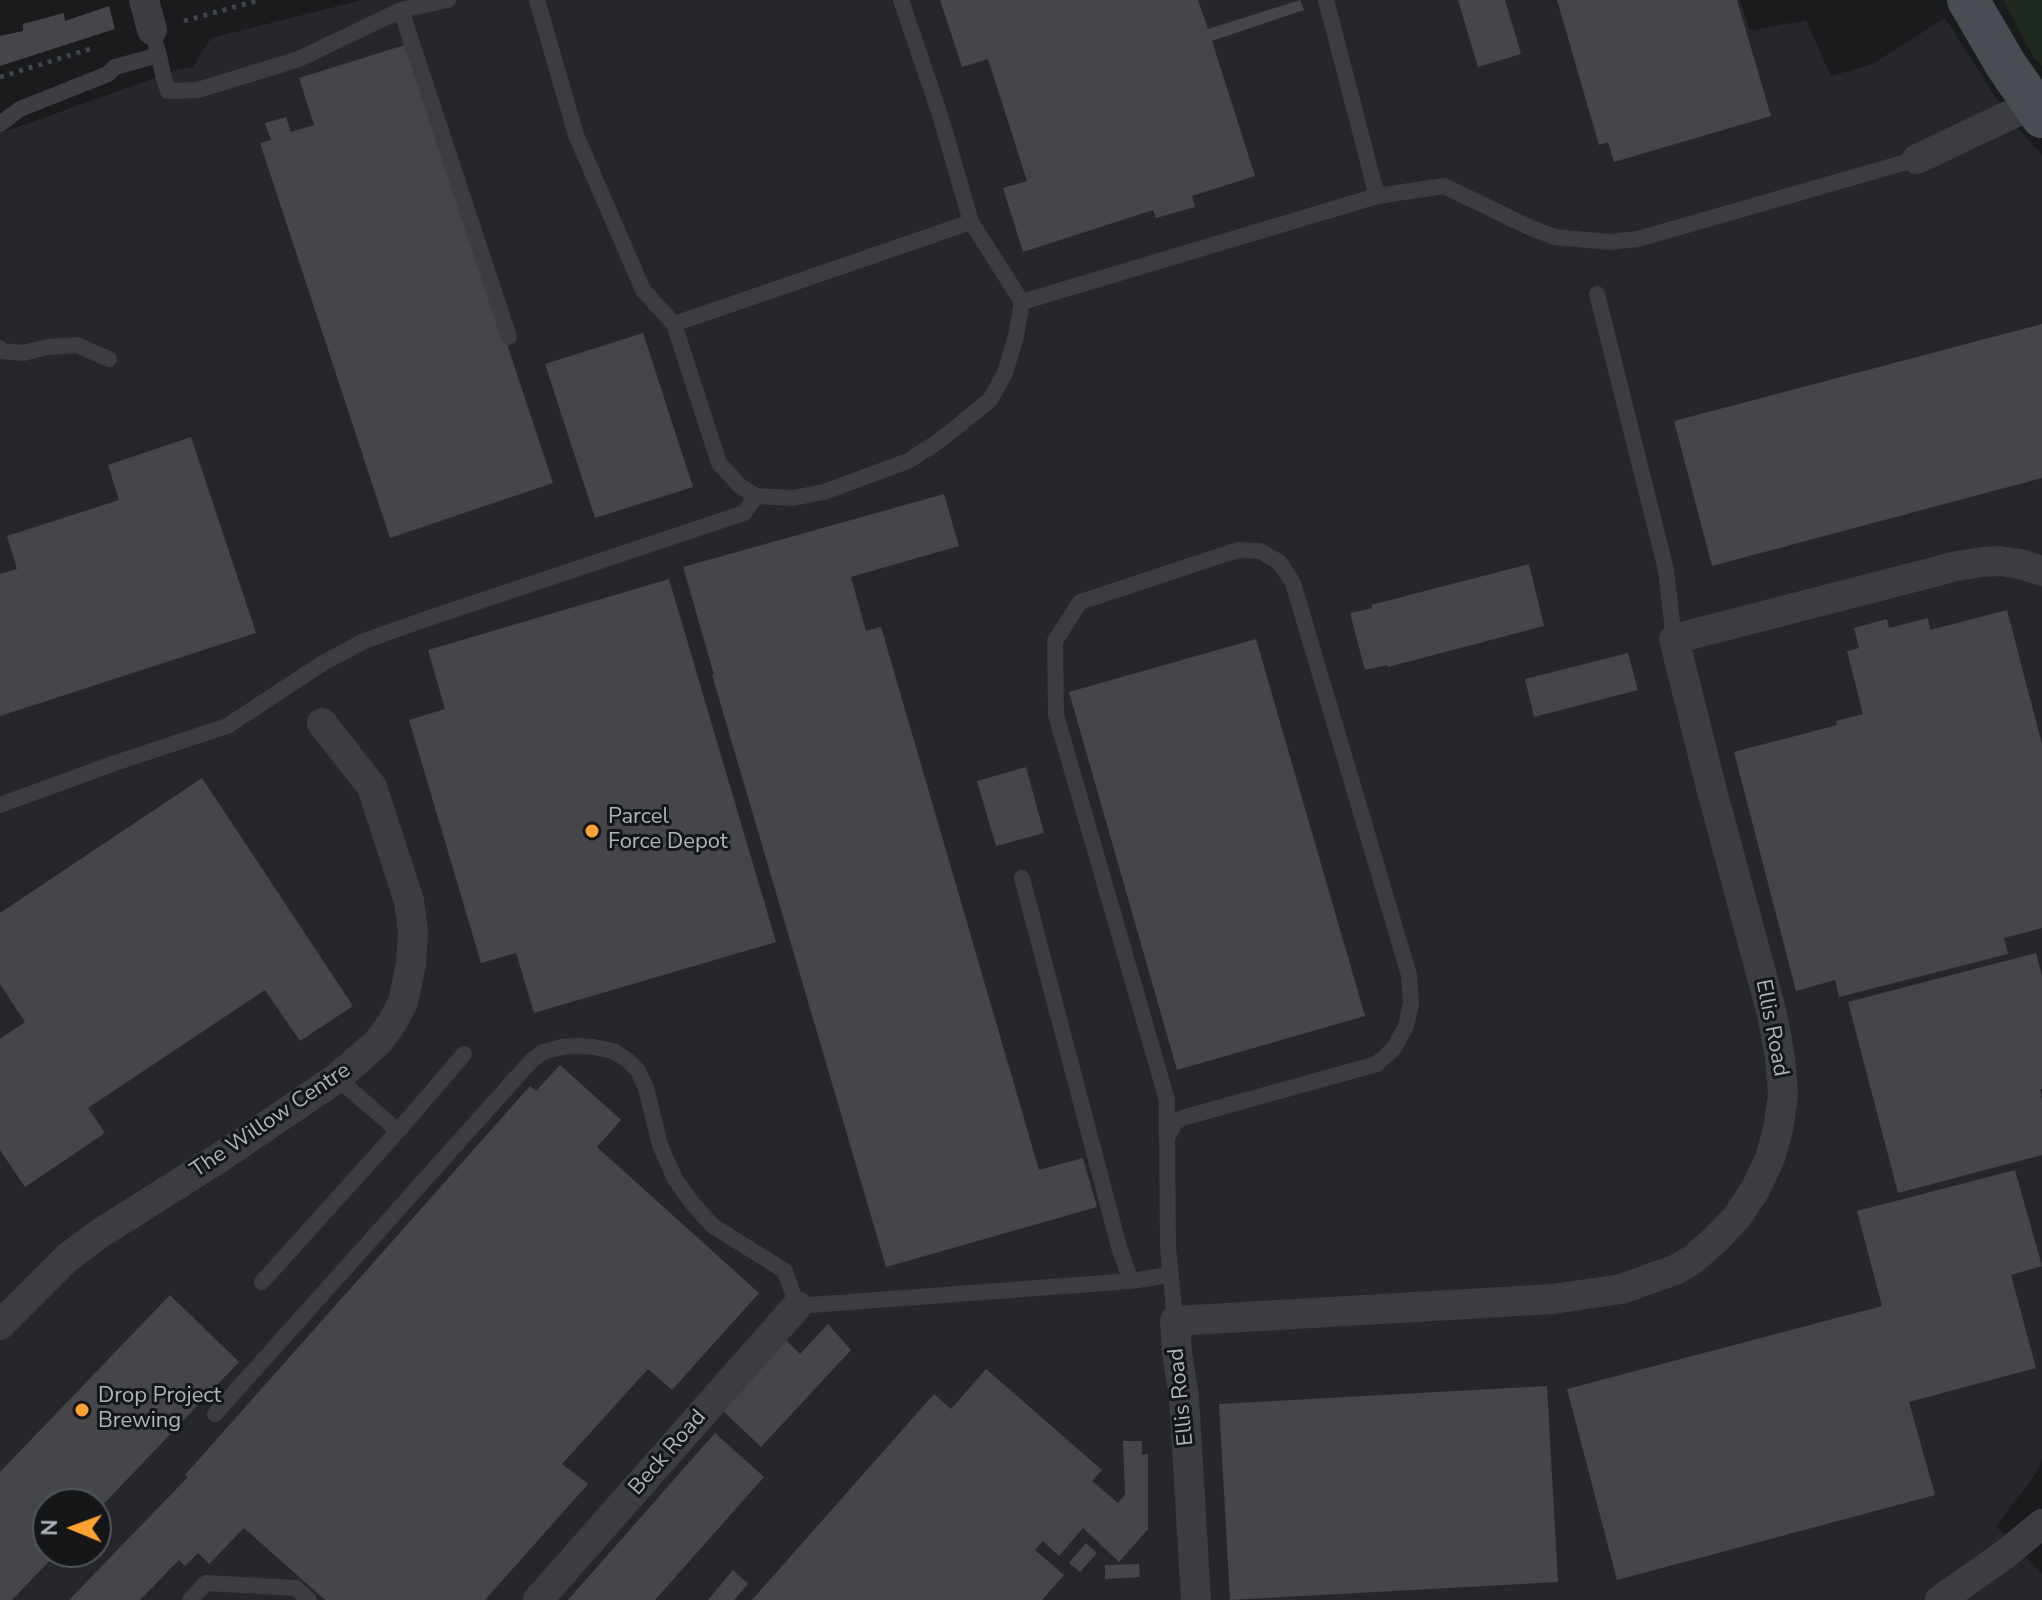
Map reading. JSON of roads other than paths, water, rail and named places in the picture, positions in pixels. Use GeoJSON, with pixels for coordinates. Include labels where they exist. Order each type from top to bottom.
{"type":"FeatureCollection","features":[{"type":"Feature","properties":{"kind":"street"},"geometry":{"type":"LineString","coordinates":[[144,0],[156,43]]}},
{"type":"Feature","properties":{"kind":"street"},"geometry":{"type":"LineString","coordinates":[[1917,159],[2037,110],[1968,0]]}},
{"type":"Feature","properties":{"kind":"street"},"geometry":{"type":"LineString","coordinates":[[1674,639],[1957,566],[2000,561],[2042,571]]}},
{"type":"Feature","properties":{"kind":"street","name":"Ellis Road"},"geometry":{"type":"LineString","coordinates":[[1196,1600],[1184,1397],[1175,1321],[1553,1299],[1621,1289],[1683,1265],[1715,1240],[1737,1217],[1756,1188],[1770,1158],[1778,1130],[1783,1095],[1780,1057],[1772,1014],[1674,639]]}},
{"type":"Feature","properties":{"kind":"street","name":"The Willow Centre"},"geometry":{"type":"LineString","coordinates":[[0,1325],[67,1258],[337,1078],[378,1042],[392,1023],[403,1002],[408,977],[413,932],[409,901],[372,787],[322,723]]}},
{"type":"Feature","properties":{"kind":"street","name":"Beck Road"},"geometry":{"type":"LineString","coordinates":[[538,1600],[797,1306]]}},
{"type":"Feature","properties":{"kind":"street"},"geometry":{"type":"LineString","coordinates":[[1940,1600],[2042,1524]]}},
{"type":"Feature","properties":{"kind":"lane"},"geometry":{"type":"LineString","coordinates":[[0,124],[20,109],[108,74],[156,43],[168,91],[198,90],[299,59],[401,10],[448,0]]}},
{"type":"Feature","properties":{"kind":"lane"},"geometry":{"type":"LineString","coordinates":[[537,0],[576,135],[643,290],[674,324],[719,463],[740,486],[756,496],[793,498],[824,492],[908,461],[939,441],[990,400],[1005,373],[1016,336],[1022,302],[971,222],[940,115],[901,0]]}},
{"type":"Feature","properties":{"kind":"lane"},"geometry":{"type":"LineString","coordinates":[[1326,0],[1377,196]]}},
{"type":"Feature","properties":{"kind":"lane"},"geometry":{"type":"LineString","coordinates":[[401,10],[509,337]]}},
{"type":"Feature","properties":{"kind":"lane"},"geometry":{"type":"LineString","coordinates":[[1022,302],[1377,196],[1444,186],[1555,237],[1609,242],[1638,239],[1917,159]]}},
{"type":"Feature","properties":{"kind":"lane"},"geometry":{"type":"LineString","coordinates":[[674,324],[971,222]]}},
{"type":"Feature","properties":{"kind":"lane"},"geometry":{"type":"LineString","coordinates":[[1597,294],[1666,570],[1674,639]]}},
{"type":"Feature","properties":{"kind":"lane"},"geometry":{"type":"LineString","coordinates":[[0,348],[2,351],[23,353],[77,345],[109,359]]}},
{"type":"Feature","properties":{"kind":"lane"},"geometry":{"type":"LineString","coordinates":[[0,805],[227,726],[323,663],[364,641],[744,513],[756,496]]}},
{"type":"Feature","properties":{"kind":"lane"},"geometry":{"type":"LineString","coordinates":[[1167,1138],[1175,1123],[1182,1118],[1377,1064],[1394,1048],[1406,1026],[1411,1003],[1409,975],[1293,583],[1279,562],[1260,551],[1238,550],[1080,602],[1055,641],[1056,715],[1167,1100],[1167,1138],[1168,1246],[1175,1321]]}},
{"type":"Feature","properties":{"kind":"lane"},"geometry":{"type":"LineString","coordinates":[[1022,878],[1119,1247],[1131,1281]]}},
{"type":"Feature","properties":{"kind":"lane"},"geometry":{"type":"LineString","coordinates":[[215,1414],[531,1061],[543,1052],[562,1047],[594,1047],[613,1051],[629,1061],[646,1088],[660,1145],[675,1179],[713,1226],[785,1271],[797,1306],[1131,1281],[1170,1275]]}},
{"type":"Feature","properties":{"kind":"lane"},"geometry":{"type":"LineString","coordinates":[[262,1282],[464,1054]]}},
{"type":"Feature","properties":{"kind":"lane"},"geometry":{"type":"LineString","coordinates":[[337,1078],[398,1131]]}},
{"type":"Feature","properties":{"kind":"lane"},"geometry":{"type":"LineString","coordinates":[[190,1600],[206,1583],[290,1594],[309,1600]]}},
{"type":"Feature","properties":{"kind":"place","name":"Parcel Force Depot"},"geometry":{"type":"Point","coordinates":[592,831]}},
{"type":"Feature","properties":{"kind":"place","name":"Drop Project Brewing"},"geometry":{"type":"Point","coordinates":[82,1410]}}]}
